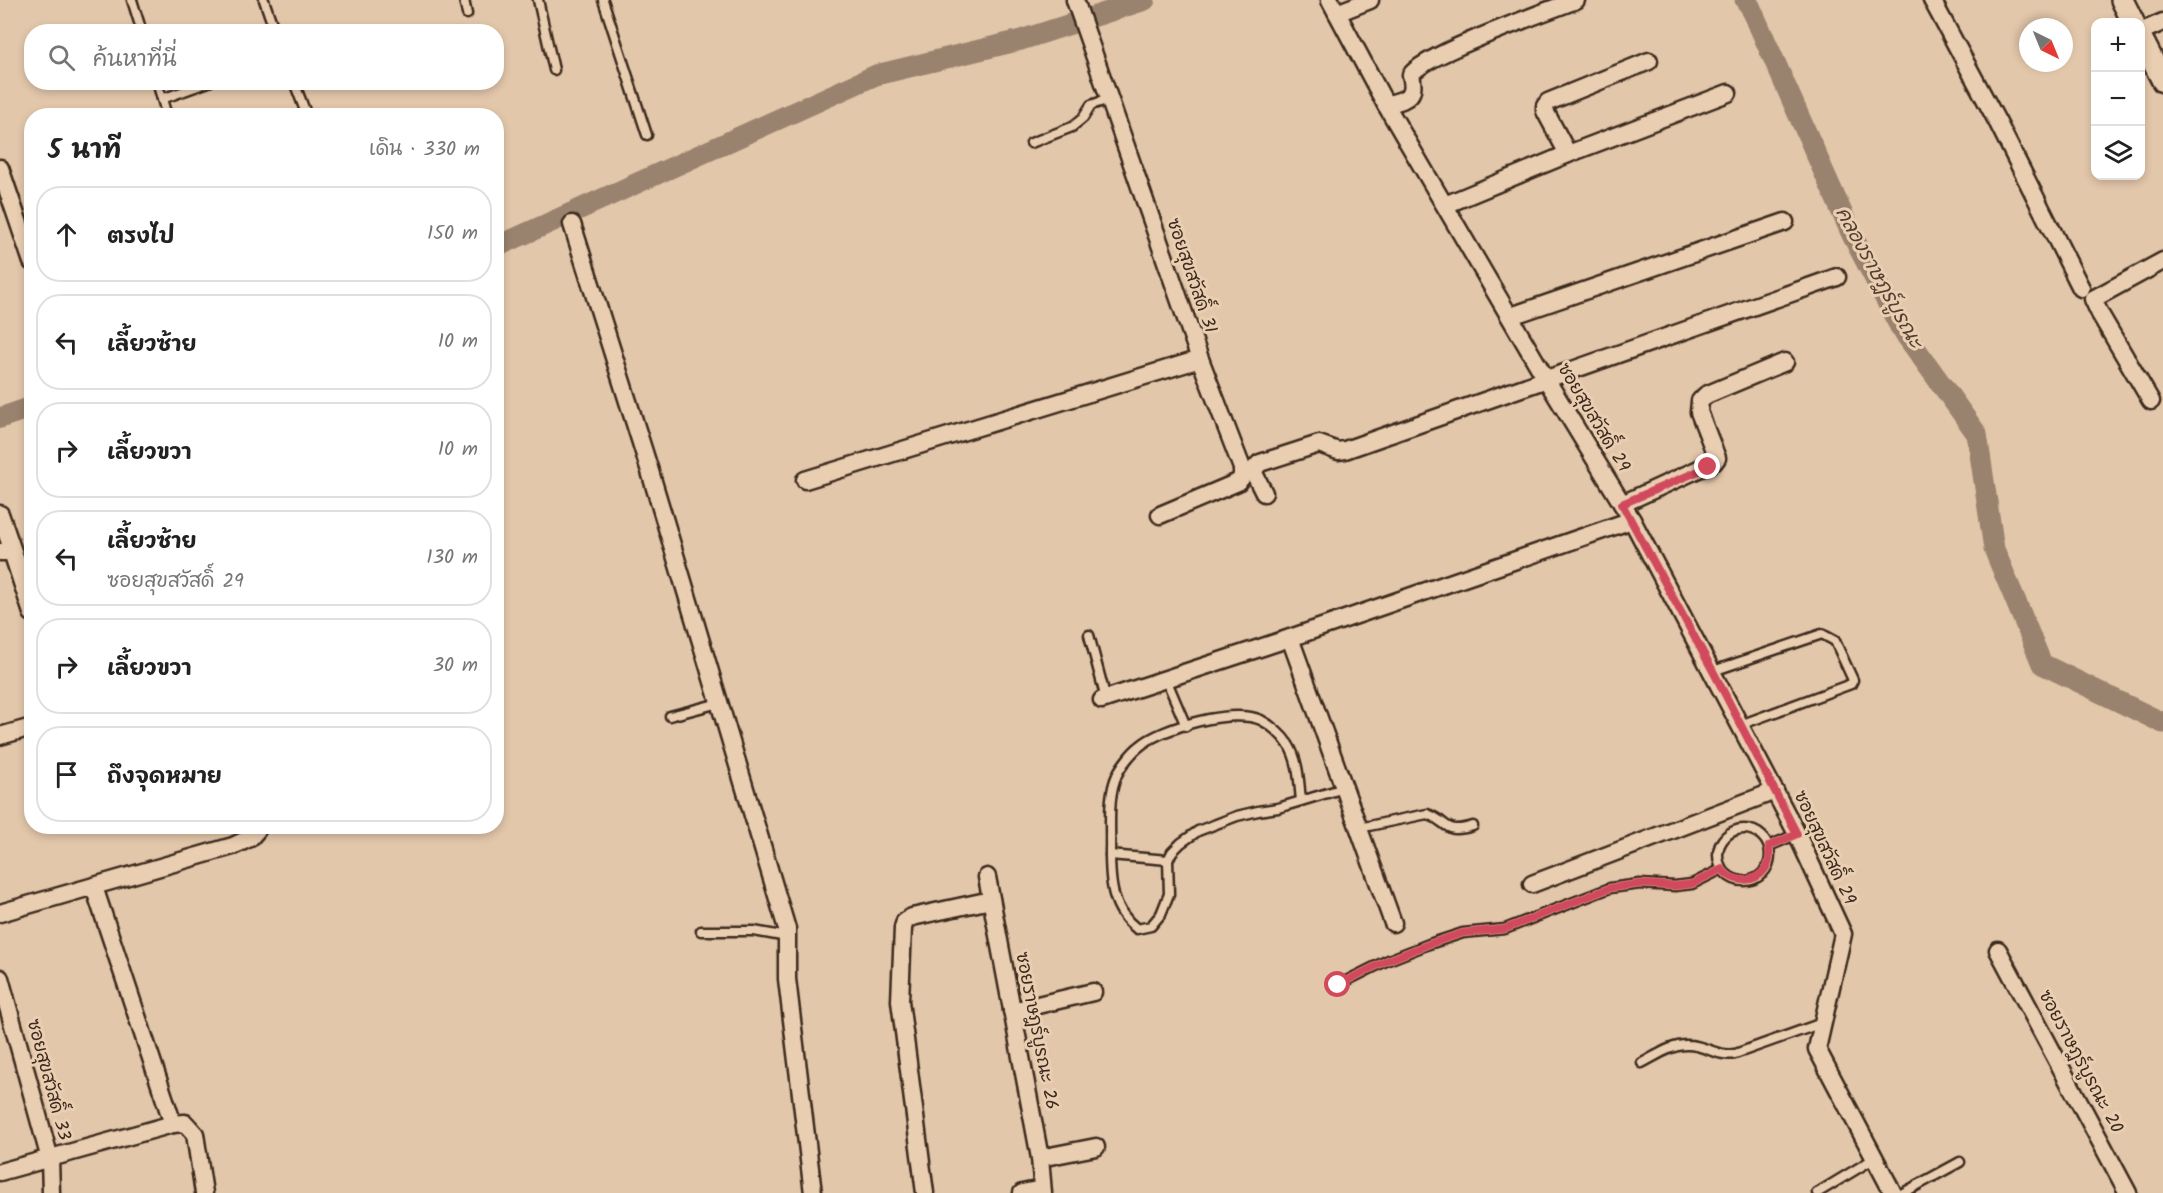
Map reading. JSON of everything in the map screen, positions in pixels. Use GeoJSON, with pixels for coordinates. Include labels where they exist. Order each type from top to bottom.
{"type":"FeatureCollection","features":[{"type":"Feature","properties":{"kind":"street","name":"ซอยสุขสวัสดิ์ 31"},"geometry":{"type":"LineString","coordinates":[[1075,0],[1200,359],[1242,468],[1242,477],[1238,482],[1160,515]]}},
{"type":"Feature","properties":{"kind":"street"},"geometry":{"type":"LineString","coordinates":[[1334,7],[1370,0]]}},
{"type":"Feature","properties":{"kind":"street"},"geometry":{"type":"LineString","coordinates":[[1386,105],[1412,94],[1414,87],[1411,75],[1414,69],[1421,64],[1445,52],[1576,0]]}},
{"type":"Feature","properties":{"kind":"street"},"geometry":{"type":"LineString","coordinates":[[2122,0],[2131,18]]}},
{"type":"Feature","properties":{"kind":"street"},"geometry":{"type":"LineString","coordinates":[[1937,2],[2081,288]]}},
{"type":"Feature","properties":{"kind":"street","name":"ซอยสุขสวัสดิ์ 29"},"geometry":{"type":"LineString","coordinates":[[1334,7],[1386,105],[1546,379],[1632,520],[1797,834],[1842,934],[1817,1049],[1893,1193]]}},
{"type":"Feature","properties":{"kind":"street"},"geometry":{"type":"LineString","coordinates":[[2145,30],[2163,22]]}},
{"type":"Feature","properties":{"kind":"street"},"geometry":{"type":"LineString","coordinates":[[2145,46],[2163,81]]}},
{"type":"Feature","properties":{"kind":"street"},"geometry":{"type":"LineString","coordinates":[[1568,154],[1545,111],[1548,102],[1648,61]]}},
{"type":"Feature","properties":{"kind":"street"},"geometry":{"type":"LineString","coordinates":[[1445,206],[1568,154],[1728,93]]}},
{"type":"Feature","properties":{"kind":"street"},"geometry":{"type":"LineString","coordinates":[[0,168],[24,238]]}},
{"type":"Feature","properties":{"kind":"street"},"geometry":{"type":"LineString","coordinates":[[1511,316],[1785,222]]}},
{"type":"Feature","properties":{"kind":"street"},"geometry":{"type":"LineString","coordinates":[[572,224],[649,468],[788,937],[787,979],[813,1193]]}},
{"type":"Feature","properties":{"kind":"street"},"geometry":{"type":"LineString","coordinates":[[2151,401],[2093,299],[2163,261]]}},
{"type":"Feature","properties":{"kind":"street"},"geometry":{"type":"LineString","coordinates":[[1264,493],[1254,473],[1260,463],[1319,444],[1338,451],[1345,450],[1837,277]]}},
{"type":"Feature","properties":{"kind":"street"},"geometry":{"type":"LineString","coordinates":[[805,480],[1200,359]]}},
{"type":"Feature","properties":{"kind":"street"},"geometry":{"type":"LineString","coordinates":[[1622,504],[1714,462],[1717,458],[1699,412],[1700,400],[1706,395],[1785,362]]}},
{"type":"Feature","properties":{"kind":"street"},"geometry":{"type":"LineString","coordinates":[[0,514],[24,587]]}},
{"type":"Feature","properties":{"kind":"street"},"geometry":{"type":"LineString","coordinates":[[1104,700],[1632,520]]}},
{"type":"Feature","properties":{"kind":"street"},"geometry":{"type":"LineString","coordinates":[[0,552],[9,552],[16,561]]}},
{"type":"Feature","properties":{"kind":"street"},"geometry":{"type":"LineString","coordinates":[[1290,638],[1393,923]]}},
{"type":"Feature","properties":{"kind":"street"},"geometry":{"type":"LineString","coordinates":[[0,736],[24,729]]}},
{"type":"Feature","properties":{"kind":"street"},"geometry":{"type":"LineString","coordinates":[[1532,884],[1775,791]]}},
{"type":"Feature","properties":{"kind":"street"},"geometry":{"type":"LineString","coordinates":[[0,912],[233,846],[254,834]]}},
{"type":"Feature","properties":{"kind":"street","name":"ซอยราษฎร์บูรณะ 26"},"geometry":{"type":"LineString","coordinates":[[987,877],[1040,1158],[1043,1191]]}},
{"type":"Feature","properties":{"kind":"street"},"geometry":{"type":"LineString","coordinates":[[94,887],[173,1124]]}},
{"type":"Feature","properties":{"kind":"street"},"geometry":{"type":"LineString","coordinates":[[925,1193],[900,1001],[903,928],[905,921],[912,916],[991,900]]}},
{"type":"Feature","properties":{"kind":"street","name":"ซอยราษฎร์บูรณะ 20"},"geometry":{"type":"LineString","coordinates":[[1998,950],[2128,1193]]}},
{"type":"Feature","properties":{"kind":"street","name":"ซอยสุขสวัสดิ์ 33"},"geometry":{"type":"LineString","coordinates":[[0,978],[50,1159],[51,1193]]}},
{"type":"Feature","properties":{"kind":"street"},"geometry":{"type":"LineString","coordinates":[[1012,1011],[1093,992]]}},
{"type":"Feature","properties":{"kind":"street"},"geometry":{"type":"LineString","coordinates":[[0,1172],[173,1124],[185,1123],[195,1134],[204,1193]]}},
{"type":"Feature","properties":{"kind":"street"},"geometry":{"type":"LineString","coordinates":[[1040,1158],[1096,1147]]}},
{"type":"Feature","properties":{"kind":"street"},"geometry":{"type":"LineString","coordinates":[[1022,1193],[1043,1191]]}},
{"type":"Feature","properties":{"kind":"lane"},"geometry":{"type":"LineString","coordinates":[[132,0],[140,24]]}},
{"type":"Feature","properties":{"kind":"lane"},"geometry":{"type":"LineString","coordinates":[[264,0],[272,24]]}},
{"type":"Feature","properties":{"kind":"lane"},"geometry":{"type":"LineString","coordinates":[[464,0],[467,14]]}},
{"type":"Feature","properties":{"kind":"lane"},"geometry":{"type":"LineString","coordinates":[[538,0],[554,70]]}},
{"type":"Feature","properties":{"kind":"lane"},"geometry":{"type":"LineString","coordinates":[[603,0],[647,135]]}},
{"type":"Feature","properties":{"kind":"lane"},"geometry":{"type":"LineString","coordinates":[[159,90],[165,108]]}},
{"type":"Feature","properties":{"kind":"lane"},"geometry":{"type":"LineString","coordinates":[[162,99],[187,90]]}},
{"type":"Feature","properties":{"kind":"lane"},"geometry":{"type":"LineString","coordinates":[[297,90],[304,108]]}},
{"type":"Feature","properties":{"kind":"lane"},"geometry":{"type":"LineString","coordinates":[[1030,143],[1072,127],[1083,118],[1091,105],[1109,99]]}},
{"type":"Feature","properties":{"kind":"lane"},"geometry":{"type":"LineString","coordinates":[[1713,671],[1822,634],[1835,641],[1853,680],[1851,684],[1740,725]]}},
{"type":"Feature","properties":{"kind":"lane"},"geometry":{"type":"LineString","coordinates":[[1089,635],[1104,700]]}},
{"type":"Feature","properties":{"kind":"lane"},"geometry":{"type":"LineString","coordinates":[[1166,679],[1186,726]]}},
{"type":"Feature","properties":{"kind":"lane"},"geometry":{"type":"LineString","coordinates":[[670,716],[719,703]]}},
{"type":"Feature","properties":{"kind":"lane"},"geometry":{"type":"LineString","coordinates":[[1301,801],[1298,768],[1288,744],[1274,729],[1260,720],[1236,715],[1199,720],[1157,736],[1139,746],[1118,773],[1111,793],[1110,875],[1114,901],[1128,922],[1137,929],[1151,926],[1161,914],[1169,894],[1168,860],[1181,843],[1198,831],[1237,816],[1278,808],[1344,788]]}},
{"type":"Feature","properties":{"kind":"lane"},"geometry":{"type":"LineString","coordinates":[[1359,828],[1427,814],[1435,817],[1448,828],[1460,830],[1473,826]]}},
{"type":"Feature","properties":{"kind":"lane"},"geometry":{"type":"LineString","coordinates":[[1747,829],[1757,833],[1769,846],[1769,861],[1764,871],[1756,878],[1746,881],[1735,879],[1722,869],[1718,854],[1720,844],[1727,835],[1736,830],[1747,829]]}},
{"type":"Feature","properties":{"kind":"lane"},"geometry":{"type":"LineString","coordinates":[[1769,846],[1797,834]]}},
{"type":"Feature","properties":{"kind":"lane"},"geometry":{"type":"LineString","coordinates":[[1110,855],[1168,860]]}},
{"type":"Feature","properties":{"kind":"lane"},"geometry":{"type":"LineString","coordinates":[[1338,985],[1386,961],[1429,944],[1463,933],[1505,929],[1610,888],[1640,884],[1675,886],[1692,884],[1722,869]]}},
{"type":"Feature","properties":{"kind":"lane"},"geometry":{"type":"LineString","coordinates":[[701,931],[754,931],[788,937]]}},
{"type":"Feature","properties":{"kind":"lane"},"geometry":{"type":"LineString","coordinates":[[1642,1063],[1671,1048],[1686,1044],[1725,1056],[1735,1054],[1822,1023]]}},
{"type":"Feature","properties":{"kind":"lane"},"geometry":{"type":"LineString","coordinates":[[1817,1193],[1875,1158]]}},
{"type":"Feature","properties":{"kind":"lane"},"geometry":{"type":"LineString","coordinates":[[1903,1193],[1960,1162]]}},
{"type":"Feature","properties":{"kind":"waterway"},"geometry":{"type":"LineString","coordinates":[[504,243],[876,75],[1021,40],[1145,0]]}},
{"type":"Feature","properties":{"kind":"waterway","name":"คลองราษฎร์บูรณะ"},"geometry":{"type":"LineString","coordinates":[[1745,0],[1750,6],[1852,235],[1900,327],[1977,434],[1994,549],[2042,664],[2163,723]]}},
{"type":"Feature","properties":{"kind":"waterway"},"geometry":{"type":"LineString","coordinates":[[0,418],[24,410]]}},
{"type":"Feature","properties":{"kind":"route"},"geometry":{"type":"LineString","coordinates":[[1338,985],[1386,961],[1429,944],[1463,933],[1505,929],[1610,888],[1640,884],[1675,886],[1692,884],[1722,869],[1735,879],[1746,881],[1756,878],[1764,871],[1769,861],[1769,846],[1797,834],[1713,671],[1622,504],[1708,467]]}}]}
